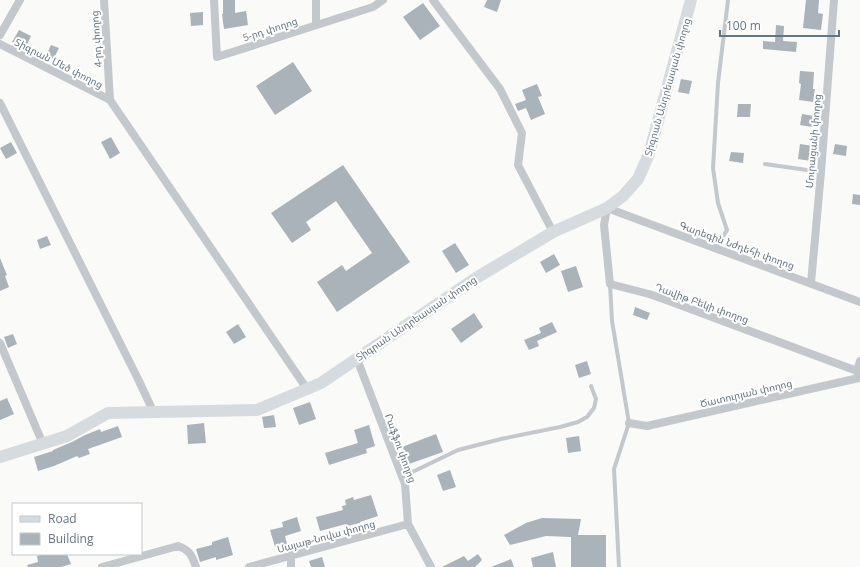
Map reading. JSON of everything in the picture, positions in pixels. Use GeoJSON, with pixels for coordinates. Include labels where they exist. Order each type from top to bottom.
{"type":"FeatureCollection","features":[{"type":"Feature","properties":{"kind":"main road","name":"Տիգրան Անդրեասյան փողոց"},"geometry":{"type":"LineString","coordinates":[[0,457],[67,436],[108,413],[257,410],[321,383],[476,278],[553,232],[607,208],[623,196],[638,179],[649,154],[691,0]]}},
{"type":"Feature","properties":{"kind":"street"},"geometry":{"type":"LineString","coordinates":[[0,35],[20,0]]}},
{"type":"Feature","properties":{"kind":"street","name":"4-րդ փողոց"},"geometry":{"type":"LineString","coordinates":[[104,0],[110,100]]}},
{"type":"Feature","properties":{"kind":"street","name":"5-րդ փողոց"},"geometry":{"type":"LineString","coordinates":[[214,0],[217,57],[373,7],[383,0]]}},
{"type":"Feature","properties":{"kind":"street"},"geometry":{"type":"LineString","coordinates":[[316,0],[316,25]]}},
{"type":"Feature","properties":{"kind":"street"},"geometry":{"type":"LineString","coordinates":[[433,0],[500,89],[522,133],[518,165],[553,232]]}},
{"type":"Feature","properties":{"kind":"street","name":"Մուրացանի փողոց"},"geometry":{"type":"LineString","coordinates":[[811,283],[834,0]]}},
{"type":"Feature","properties":{"kind":"street","name":"Տիգրան Մեծ փողոց"},"geometry":{"type":"LineString","coordinates":[[0,44],[110,100]]}},
{"type":"Feature","properties":{"kind":"street"},"geometry":{"type":"LineString","coordinates":[[110,100],[307,389]]}},
{"type":"Feature","properties":{"kind":"street"},"geometry":{"type":"LineString","coordinates":[[0,103],[136,374],[153,412]]}},
{"type":"Feature","properties":{"kind":"street"},"geometry":{"type":"LineString","coordinates":[[607,208],[604,226],[610,284]]}},
{"type":"Feature","properties":{"kind":"street","name":"Գարեգին Նժդեհի փողոց"},"geometry":{"type":"LineString","coordinates":[[607,208],[860,302]]}},
{"type":"Feature","properties":{"kind":"street","name":"Դավիթ Բեկի փողոց"},"geometry":{"type":"LineString","coordinates":[[610,284],[669,301],[859,376]]}},
{"type":"Feature","properties":{"kind":"street"},"geometry":{"type":"LineString","coordinates":[[0,344],[43,444]]}},
{"type":"Feature","properties":{"kind":"street","name":"Րաֆֆու փողոց"},"geometry":{"type":"LineString","coordinates":[[356,359],[405,484],[408,524],[431,567]]}},
{"type":"Feature","properties":{"kind":"street"},"geometry":{"type":"LineString","coordinates":[[859,376],[860,361]]}},
{"type":"Feature","properties":{"kind":"street","name":"Ծատուրյան փողոց"},"geometry":{"type":"LineString","coordinates":[[629,424],[647,426],[859,376]]}},
{"type":"Feature","properties":{"kind":"street","name":"Սայաթ-Նովա փողոց"},"geometry":{"type":"LineString","coordinates":[[248,567],[408,524]]}},
{"type":"Feature","properties":{"kind":"street"},"geometry":{"type":"LineString","coordinates":[[102,567],[178,546],[186,548],[192,554],[196,567]]}},
{"type":"Feature","properties":{"kind":"street"},"geometry":{"type":"LineString","coordinates":[[291,555],[291,567]]}},
{"type":"Feature","properties":{"kind":"lane"},"geometry":{"type":"LineString","coordinates":[[716,248],[727,230],[718,203],[713,168],[718,83],[728,0]]}},
{"type":"Feature","properties":{"kind":"lane"},"geometry":{"type":"LineString","coordinates":[[765,164],[821,172]]}},
{"type":"Feature","properties":{"kind":"lane"},"geometry":{"type":"LineString","coordinates":[[610,284],[612,321],[629,424],[614,469],[619,567]]}},
{"type":"Feature","properties":{"kind":"lane"},"geometry":{"type":"LineString","coordinates":[[402,477],[458,450],[578,422],[586,417],[594,408],[596,399],[591,386]]}},
{"type":"Feature","properties":{"kind":"building"},"geometry":{"type":"Polygon","coordinates":[[[223,0],[235,0],[235,13],[246,11],[248,25],[224,29],[222,14],[223,0]]]}},
{"type":"Feature","properties":{"kind":"building"},"geometry":{"type":"Polygon","coordinates":[[[487,0],[501,0],[497,12],[484,7],[487,0]]]}},
{"type":"Feature","properties":{"kind":"building"},"geometry":{"type":"Polygon","coordinates":[[[806,0],[819,0],[818,13],[823,14],[821,30],[803,28],[806,0]]]}},
{"type":"Feature","properties":{"kind":"building"},"geometry":{"type":"Polygon","coordinates":[[[423,3],[440,26],[420,40],[403,17],[423,3]]]}},
{"type":"Feature","properties":{"kind":"building"},"geometry":{"type":"Polygon","coordinates":[[[203,12],[203,25],[191,26],[190,13],[203,12]]]}},
{"type":"Feature","properties":{"kind":"building"},"geometry":{"type":"Polygon","coordinates":[[[776,25],[784,26],[783,41],[797,42],[796,52],[763,49],[763,41],[775,42],[776,25]]]}},
{"type":"Feature","properties":{"kind":"building"},"geometry":{"type":"Polygon","coordinates":[[[19,30],[31,36],[25,49],[12,42],[19,30]]]}},
{"type":"Feature","properties":{"kind":"building"},"geometry":{"type":"Polygon","coordinates":[[[51,45],[59,48],[53,60],[46,56],[51,45]]]}},
{"type":"Feature","properties":{"kind":"building"},"geometry":{"type":"Polygon","coordinates":[[[293,62],[312,91],[275,115],[256,86],[293,62]]]}},
{"type":"Feature","properties":{"kind":"building"},"geometry":{"type":"Polygon","coordinates":[[[800,71],[814,72],[813,89],[815,89],[813,102],[799,100],[801,84],[799,83],[800,71]]]}},
{"type":"Feature","properties":{"kind":"building"},"geometry":{"type":"Polygon","coordinates":[[[681,79],[692,81],[689,94],[678,92],[681,79]]]}},
{"type":"Feature","properties":{"kind":"building"},"geometry":{"type":"Polygon","coordinates":[[[537,84],[542,96],[538,97],[545,114],[531,120],[526,108],[518,111],[515,104],[526,100],[522,90],[537,84]]]}},
{"type":"Feature","properties":{"kind":"building"},"geometry":{"type":"Polygon","coordinates":[[[738,104],[751,104],[750,117],[737,117],[738,104]]]}},
{"type":"Feature","properties":{"kind":"building"},"geometry":{"type":"Polygon","coordinates":[[[802,114],[814,116],[812,127],[800,125],[802,114]]]}},
{"type":"Feature","properties":{"kind":"building"},"geometry":{"type":"Polygon","coordinates":[[[111,137],[120,153],[110,159],[101,142],[111,137]]]}},
{"type":"Feature","properties":{"kind":"building"},"geometry":{"type":"Polygon","coordinates":[[[11,142],[17,153],[6,159],[0,148],[11,142]]]}},
{"type":"Feature","properties":{"kind":"building"},"geometry":{"type":"Polygon","coordinates":[[[800,144],[813,146],[811,161],[798,159],[800,144]]]}},
{"type":"Feature","properties":{"kind":"building"},"geometry":{"type":"Polygon","coordinates":[[[835,144],[847,146],[846,156],[833,154],[835,144]]]}},
{"type":"Feature","properties":{"kind":"building"},"geometry":{"type":"Polygon","coordinates":[[[731,152],[744,153],[743,163],[729,161],[731,152]]]}},
{"type":"Feature","properties":{"kind":"building"},"geometry":{"type":"Polygon","coordinates":[[[343,165],[410,262],[337,312],[317,282],[342,265],[346,271],[372,253],[336,201],[306,222],[311,230],[292,243],[271,213],[343,165]]]}},
{"type":"Feature","properties":{"kind":"building"},"geometry":{"type":"Polygon","coordinates":[[[853,194],[860,195],[860,205],[852,204],[853,194]]]}},
{"type":"Feature","properties":{"kind":"building"},"geometry":{"type":"Polygon","coordinates":[[[47,236],[51,245],[40,249],[37,240],[47,236]]]}},
{"type":"Feature","properties":{"kind":"building"},"geometry":{"type":"Polygon","coordinates":[[[455,243],[469,265],[456,273],[442,251],[455,243]]]}},
{"type":"Feature","properties":{"kind":"building"},"geometry":{"type":"Polygon","coordinates":[[[554,254],[560,265],[546,273],[540,262],[554,254]]]}},
{"type":"Feature","properties":{"kind":"building"},"geometry":{"type":"Polygon","coordinates":[[[0,258],[7,275],[5,276],[9,287],[0,291],[0,258]]]}},
{"type":"Feature","properties":{"kind":"building"},"geometry":{"type":"Polygon","coordinates":[[[576,266],[583,287],[568,292],[561,271],[576,266]]]}},
{"type":"Feature","properties":{"kind":"building"},"geometry":{"type":"Polygon","coordinates":[[[635,307],[650,313],[647,320],[633,315],[635,307]]]}},
{"type":"Feature","properties":{"kind":"building"},"geometry":{"type":"Polygon","coordinates":[[[474,313],[483,327],[461,343],[451,329],[474,313]]]}},
{"type":"Feature","properties":{"kind":"building"},"geometry":{"type":"Polygon","coordinates":[[[552,322],[557,332],[537,341],[539,346],[529,350],[524,340],[541,333],[539,328],[552,322]]]}},
{"type":"Feature","properties":{"kind":"building"},"geometry":{"type":"Polygon","coordinates":[[[238,324],[246,337],[234,344],[226,332],[238,324]]]}},
{"type":"Feature","properties":{"kind":"building"},"geometry":{"type":"Polygon","coordinates":[[[13,334],[17,344],[8,348],[4,337],[13,334]]]}},
{"type":"Feature","properties":{"kind":"building"},"geometry":{"type":"Polygon","coordinates":[[[587,361],[591,374],[579,378],[575,365],[587,361]]]}},
{"type":"Feature","properties":{"kind":"building"},"geometry":{"type":"Polygon","coordinates":[[[7,398],[14,414],[0,420],[0,401],[7,398]]]}},
{"type":"Feature","properties":{"kind":"building"},"geometry":{"type":"Polygon","coordinates":[[[310,402],[316,419],[299,425],[293,408],[310,402]]]}},
{"type":"Feature","properties":{"kind":"building"},"geometry":{"type":"Polygon","coordinates":[[[274,415],[276,427],[264,428],[262,417],[274,415]]]}},
{"type":"Feature","properties":{"kind":"building"},"geometry":{"type":"Polygon","coordinates":[[[204,423],[206,443],[188,444],[187,425],[204,423]]]}},
{"type":"Feature","properties":{"kind":"building"},"geometry":{"type":"Polygon","coordinates":[[[369,425],[375,446],[366,449],[367,453],[329,465],[325,453],[358,443],[354,430],[369,425]]]}},
{"type":"Feature","properties":{"kind":"building"},"geometry":{"type":"Polygon","coordinates":[[[118,426],[122,437],[88,449],[90,454],[79,458],[77,456],[38,471],[34,457],[53,451],[100,429],[101,432],[118,426]]]}},
{"type":"Feature","properties":{"kind":"building"},"geometry":{"type":"Polygon","coordinates":[[[436,434],[443,452],[409,464],[402,447],[436,434]]]}},
{"type":"Feature","properties":{"kind":"building"},"geometry":{"type":"Polygon","coordinates":[[[579,436],[581,451],[568,453],[566,438],[579,436]]]}},
{"type":"Feature","properties":{"kind":"building"},"geometry":{"type":"Polygon","coordinates":[[[450,470],[456,487],[443,491],[437,475],[450,470]]]}},
{"type":"Feature","properties":{"kind":"building"},"geometry":{"type":"Polygon","coordinates":[[[371,495],[378,516],[360,523],[347,526],[346,524],[320,531],[316,517],[343,510],[342,506],[346,505],[345,500],[353,497],[354,500],[371,495]]]}},
{"type":"Feature","properties":{"kind":"building"},"geometry":{"type":"Polygon","coordinates":[[[297,517],[301,531],[285,536],[287,544],[275,547],[270,530],[283,527],[282,522],[297,517]]]}},
{"type":"Feature","properties":{"kind":"building"},"geometry":{"type":"Polygon","coordinates":[[[542,518],[581,519],[578,535],[606,535],[606,567],[571,567],[571,537],[546,536],[510,545],[504,535],[526,523],[542,518]]]}},
{"type":"Feature","properties":{"kind":"building"},"geometry":{"type":"Polygon","coordinates":[[[228,537],[233,555],[216,560],[216,557],[200,562],[196,549],[212,545],[212,542],[228,537]]]}},
{"type":"Feature","properties":{"kind":"building"},"geometry":{"type":"Polygon","coordinates":[[[553,552],[556,567],[533,567],[531,558],[553,552]]]}},
{"type":"Feature","properties":{"kind":"building"},"geometry":{"type":"Polygon","coordinates":[[[478,554],[482,560],[475,567],[442,567],[464,556],[468,561],[478,554]]]}},
{"type":"Feature","properties":{"kind":"building"},"geometry":{"type":"Polygon","coordinates":[[[67,555],[71,564],[61,567],[28,567],[27,565],[38,562],[37,556],[67,555]]]}},
{"type":"Feature","properties":{"kind":"building"},"geometry":{"type":"Polygon","coordinates":[[[322,557],[325,567],[311,567],[309,561],[322,557]]]}},
{"type":"Feature","properties":{"kind":"building"},"geometry":{"type":"Polygon","coordinates":[[[511,559],[514,567],[491,567],[511,559]]]}}]}
